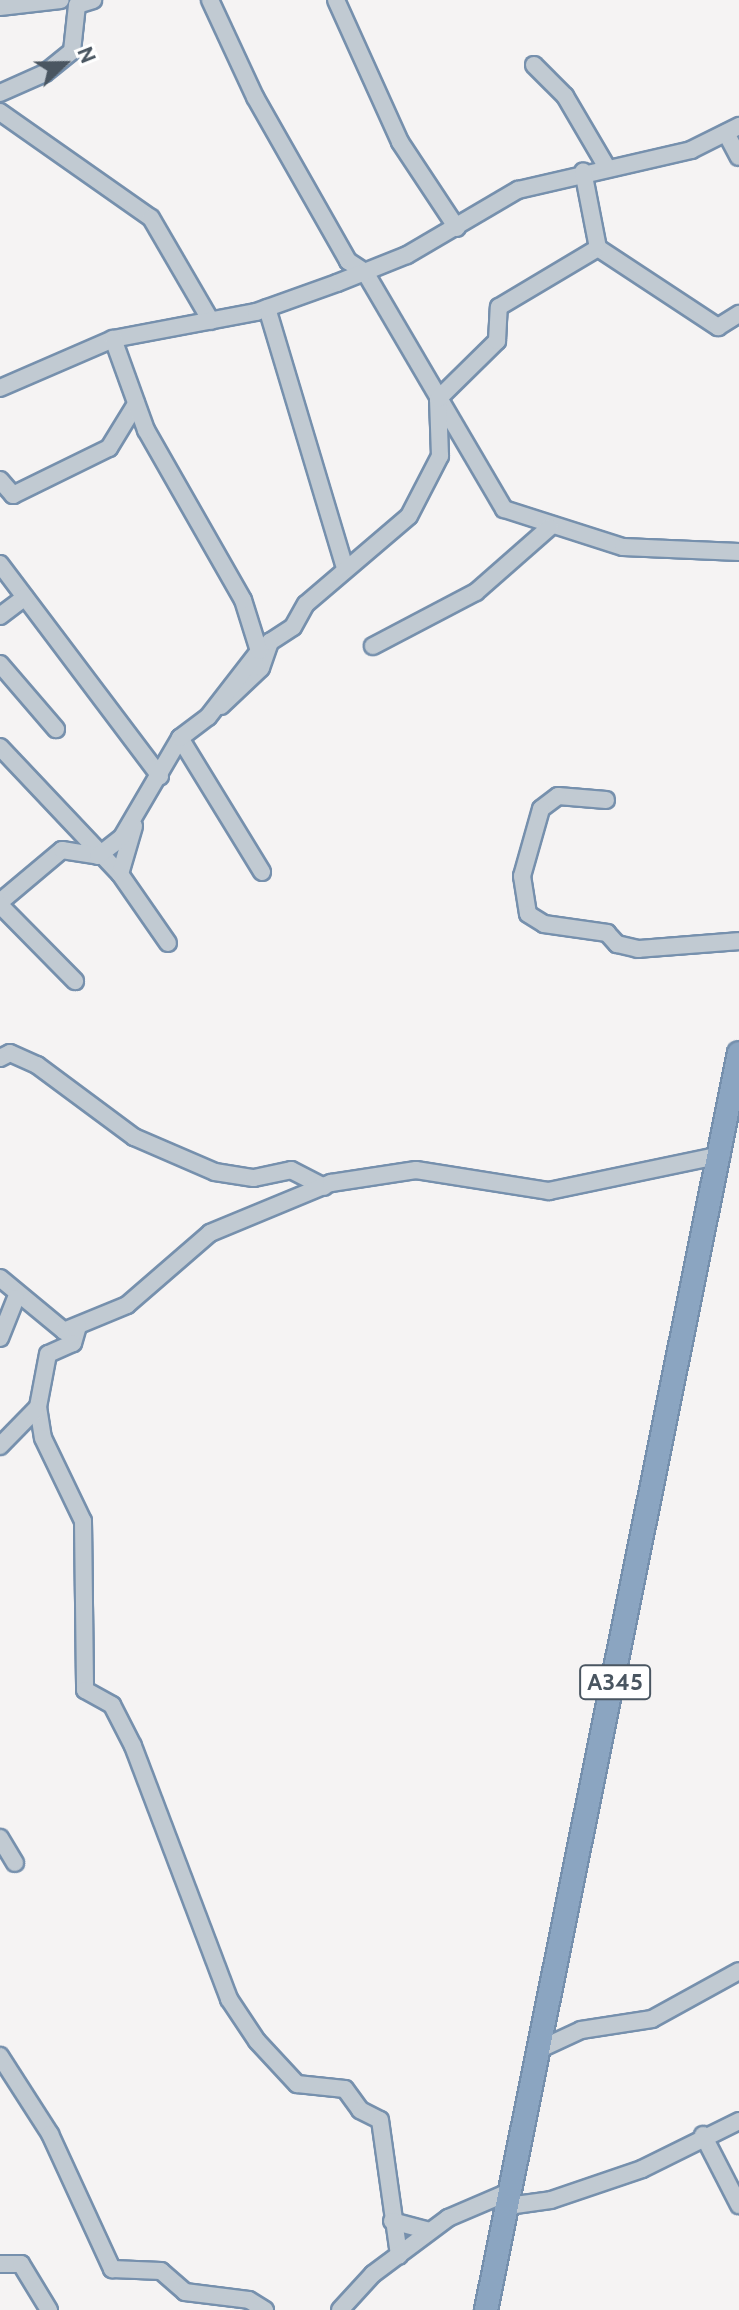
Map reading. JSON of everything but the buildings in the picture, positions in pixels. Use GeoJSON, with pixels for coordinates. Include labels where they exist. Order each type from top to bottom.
{"type":"FeatureCollection","features":[{"type":"Feature","properties":{"kind":"highway","name":"A345"},"geometry":{"type":"LineString","coordinates":[[486,2310],[721,1155],[734,1118],[739,1053]]}},
{"type":"Feature","properties":{"kind":"street"},"geometry":{"type":"LineString","coordinates":[[0,7],[61,0]]}},
{"type":"Feature","properties":{"kind":"street"},"geometry":{"type":"LineString","coordinates":[[0,93],[45,73],[72,51],[77,5],[93,0]]}},
{"type":"Feature","properties":{"kind":"street"},"geometry":{"type":"LineString","coordinates":[[210,0],[255,97],[348,261],[365,272],[493,496],[522,520],[623,547],[739,552]]}},
{"type":"Feature","properties":{"kind":"street"},"geometry":{"type":"LineString","coordinates":[[336,0],[400,142],[457,228]]}},
{"type":"Feature","properties":{"kind":"street"},"geometry":{"type":"LineString","coordinates":[[534,65],[565,96],[606,166]]}},
{"type":"Feature","properties":{"kind":"street"},"geometry":{"type":"LineString","coordinates":[[0,112],[151,218],[211,321]]}},
{"type":"Feature","properties":{"kind":"street"},"geometry":{"type":"LineString","coordinates":[[0,388],[113,339],[267,308],[365,272],[457,228],[518,190],[583,171],[662,158],[732,130],[739,157]]}},
{"type":"Feature","properties":{"kind":"street"},"geometry":{"type":"LineString","coordinates":[[583,171],[598,248],[718,327],[739,314]]}},
{"type":"Feature","properties":{"kind":"street"},"geometry":{"type":"LineString","coordinates":[[75,981],[0,904],[62,850],[98,856],[122,837],[180,738],[208,717],[261,668],[270,642],[345,568],[409,516],[440,456],[438,399],[497,341],[499,307],[598,248]]}},
{"type":"Feature","properties":{"kind":"street"},"geometry":{"type":"LineString","coordinates":[[267,308],[345,568]]}},
{"type":"Feature","properties":{"kind":"street"},"geometry":{"type":"LineString","coordinates":[[113,339],[136,404],[243,600],[259,651],[208,717]]}},
{"type":"Feature","properties":{"kind":"street"},"geometry":{"type":"LineString","coordinates":[[0,480],[13,495],[109,448],[136,404]]}},
{"type":"Feature","properties":{"kind":"street"},"geometry":{"type":"LineString","coordinates":[[202,526],[270,642]]}},
{"type":"Feature","properties":{"kind":"street"},"geometry":{"type":"LineString","coordinates":[[373,646],[476,592],[550,527]]}},
{"type":"Feature","properties":{"kind":"street"},"geometry":{"type":"LineString","coordinates":[[0,564],[160,776]]}},
{"type":"Feature","properties":{"kind":"street"},"geometry":{"type":"LineString","coordinates":[[0,616],[25,597]]}},
{"type":"Feature","properties":{"kind":"street"},"geometry":{"type":"LineString","coordinates":[[0,664],[56,729]]}},
{"type":"Feature","properties":{"kind":"street"},"geometry":{"type":"LineString","coordinates":[[180,738],[262,872]]}},
{"type":"Feature","properties":{"kind":"street"},"geometry":{"type":"LineString","coordinates":[[0,747],[98,856],[120,874],[168,943]]}},
{"type":"Feature","properties":{"kind":"street"},"geometry":{"type":"LineString","coordinates":[[606,800],[558,796],[541,809],[522,876],[528,914],[544,924],[607,933],[617,944],[638,949],[739,941]]}},
{"type":"Feature","properties":{"kind":"street"},"geometry":{"type":"LineString","coordinates":[[120,874],[138,806]]}},
{"type":"Feature","properties":{"kind":"street"},"geometry":{"type":"LineString","coordinates":[[0,1058],[10,1053],[37,1065],[134,1137],[215,1172],[254,1178],[291,1170],[324,1187]]}},
{"type":"Feature","properties":{"kind":"street"},"geometry":{"type":"LineString","coordinates":[[0,1278],[16,1298],[64,1331],[127,1305],[210,1233],[324,1187],[416,1170],[549,1191],[721,1155]]}},
{"type":"Feature","properties":{"kind":"street"},"geometry":{"type":"LineString","coordinates":[[0,1338],[16,1298]]}},
{"type":"Feature","properties":{"kind":"street"},"geometry":{"type":"LineString","coordinates":[[78,1326],[73,1343],[48,1354],[38,1407],[43,1438],[83,1521],[85,1690],[112,1705],[133,1746],[229,1999],[257,2041],[297,2084],[345,2089],[360,2110],[380,2120],[399,2256]]}},
{"type":"Feature","properties":{"kind":"street"},"geometry":{"type":"LineString","coordinates":[[0,1446],[38,1407]]}},
{"type":"Feature","properties":{"kind":"street"},"geometry":{"type":"LineString","coordinates":[[0,1838],[15,1863]]}},
{"type":"Feature","properties":{"kind":"street"},"geometry":{"type":"LineString","coordinates":[[538,2050],[581,2030],[652,2019],[739,1971]]}},
{"type":"Feature","properties":{"kind":"street"},"geometry":{"type":"LineString","coordinates":[[0,2056],[50,2134],[112,2269],[161,2271],[185,2292],[249,2300],[265,2310]]}},
{"type":"Feature","properties":{"kind":"street"},"geometry":{"type":"LineString","coordinates":[[340,2310],[430,2231],[479,2199],[551,2200],[642,2169],[703,2135],[739,2121]]}},
{"type":"Feature","properties":{"kind":"street"},"geometry":{"type":"LineString","coordinates":[[703,2135],[739,2205]]}},
{"type":"Feature","properties":{"kind":"street"},"geometry":{"type":"LineString","coordinates":[[392,2221],[430,2231]]}},
{"type":"Feature","properties":{"kind":"street"},"geometry":{"type":"LineString","coordinates":[[0,2264],[21,2264],[49,2310]]}}]}
